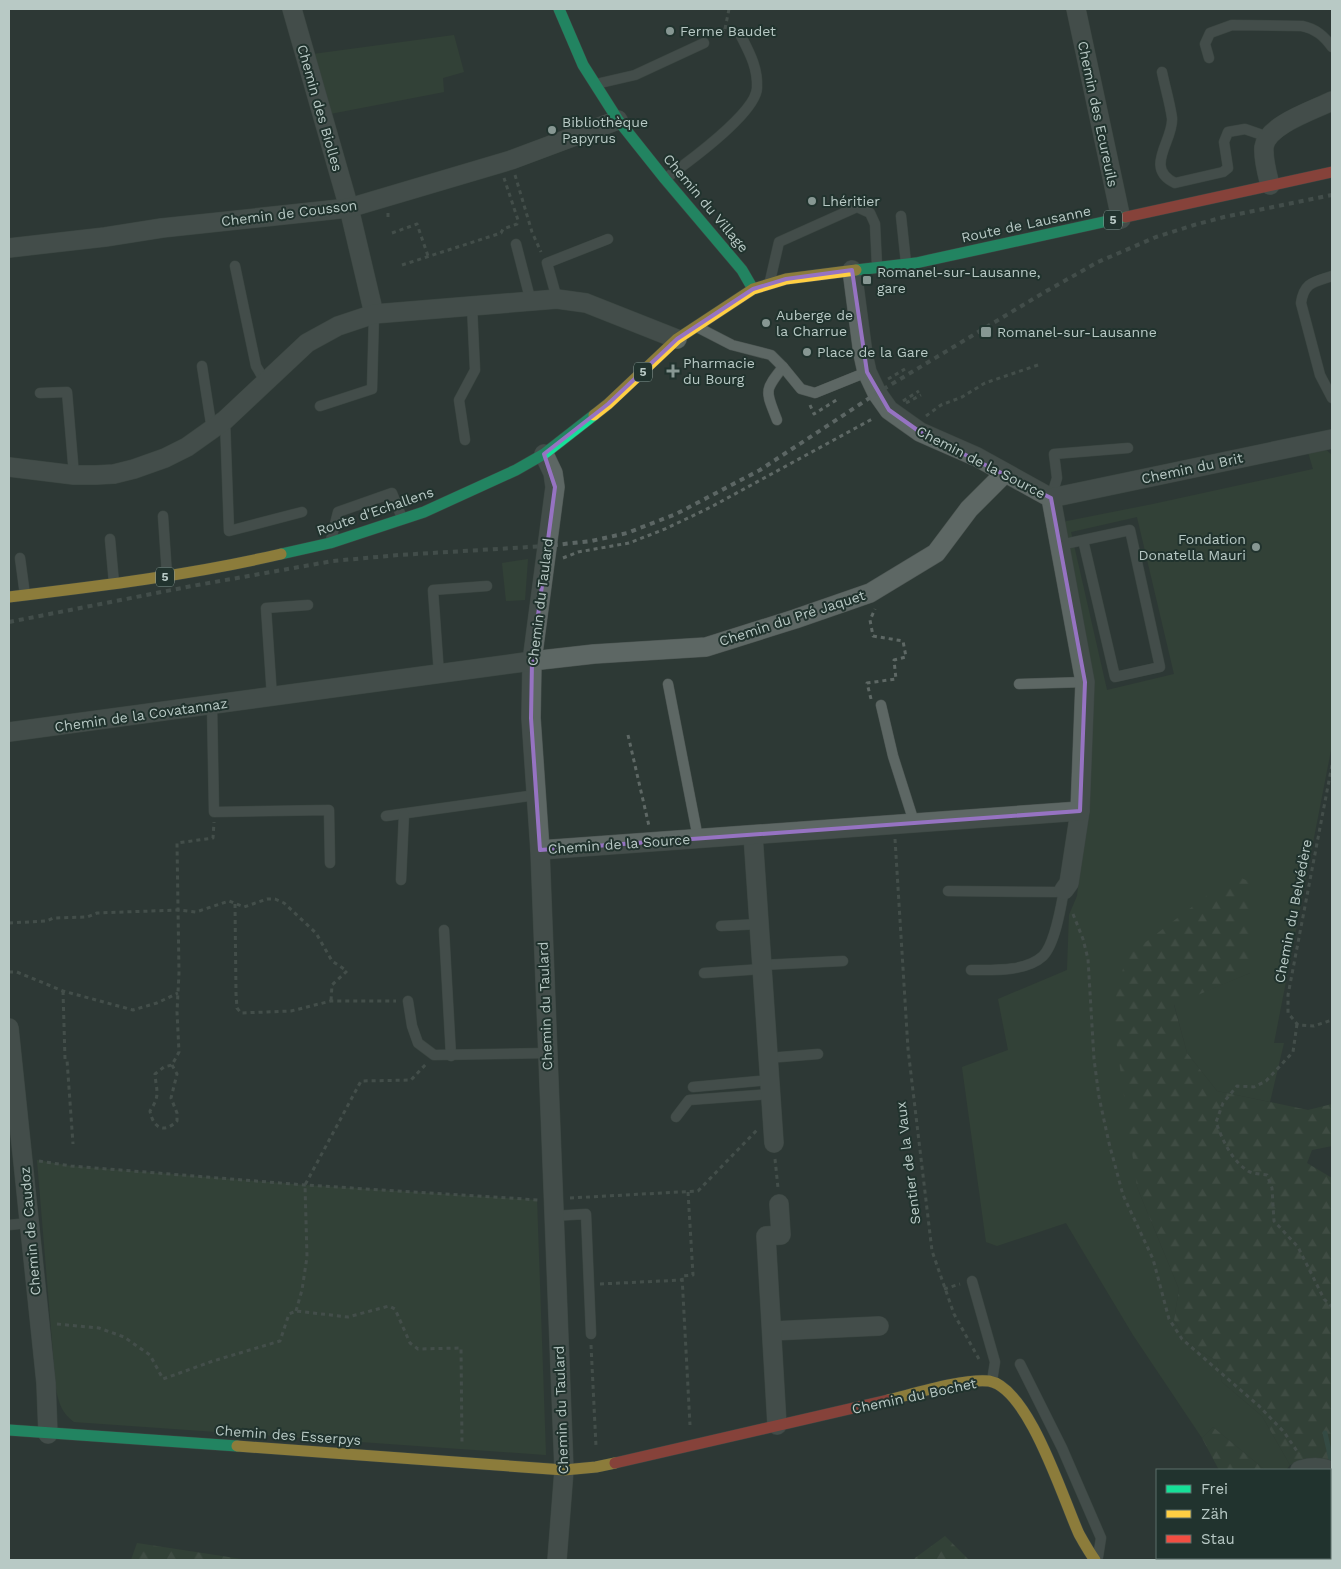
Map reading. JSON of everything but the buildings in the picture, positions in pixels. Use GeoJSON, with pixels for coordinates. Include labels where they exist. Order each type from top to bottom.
{"type":"FeatureCollection","features":[{"type":"Feature","properties":{"kind":"street","name":"Chemin des Biolles"},"geometry":{"type":"LineString","coordinates":[[292,9],[349,208],[374,314]]}},
{"type":"Feature","properties":{"kind":"street","name":"Chemin du Village"},"geometry":{"type":"LineString","coordinates":[[559,9],[583,65],[618,120],[742,270],[753,289]]}},
{"type":"Feature","properties":{"kind":"street","name":"Chemin des Ecureuils"},"geometry":{"type":"LineString","coordinates":[[1076,9],[1121,219]]}},
{"type":"Feature","properties":{"kind":"street"},"geometry":{"type":"LineString","coordinates":[[1270,185],[1264,154],[1264,147],[1268,137],[1279,127],[1332,101]]}},
{"type":"Feature","properties":{"kind":"street","name":"Chemin de Cousson"},"geometry":{"type":"LineString","coordinates":[[9,248],[105,237],[162,228],[349,208],[505,162],[618,120]]}},
{"type":"Feature","properties":{"kind":"street","name":"Route de Lausanne"},"geometry":{"type":"LineString","coordinates":[[753,289],[786,279],[906,264],[1332,172]]}},
{"type":"Feature","properties":{"kind":"street"},"geometry":{"type":"LineString","coordinates":[[852,270],[867,372],[891,406]]}},
{"type":"Feature","properties":{"kind":"street","name":"Route d'Echallens"},"geometry":{"type":"LineString","coordinates":[[9,597],[114,584],[242,563],[330,543],[424,512],[516,470],[544,454],[608,404],[677,339],[753,289]]}},
{"type":"Feature","properties":{"kind":"street"},"geometry":{"type":"LineString","coordinates":[[9,467],[74,475],[114,474],[134,470],[165,458],[187,447],[218,425],[307,344],[338,326],[374,314],[557,299],[586,303],[677,339]]}},
{"type":"Feature","properties":{"kind":"street","name":"Chemin de la Source"},"geometry":{"type":"LineString","coordinates":[[891,406],[911,426],[920,432],[977,457],[1051,498],[1086,682],[1080,810],[1069,883],[1064,890]]}},
{"type":"Feature","properties":{"kind":"street","name":"Chemin du Brit"},"geometry":{"type":"LineString","coordinates":[[1051,498],[1332,439]]}},
{"type":"Feature","properties":{"kind":"street","name":"Chemin du Taulard"},"geometry":{"type":"LineString","coordinates":[[544,454],[553,473],[555,486],[532,661],[531,718],[540,850],[564,1470],[557,1560]]}},
{"type":"Feature","properties":{"kind":"street","name":"Chemin du Pré Jaquet"},"geometry":{"type":"LineString","coordinates":[[532,661],[594,654],[706,647],[795,620],[870,593],[936,553],[969,509],[1006,472]]}},
{"type":"Feature","properties":{"kind":"street","name":"Chemin de la Covatannaz"},"geometry":{"type":"LineString","coordinates":[[9,732],[532,661]]}},
{"type":"Feature","properties":{"kind":"street","name":"Chemin de la Source"},"geometry":{"type":"LineString","coordinates":[[540,850],[1080,810]]}},
{"type":"Feature","properties":{"kind":"street"},"geometry":{"type":"LineString","coordinates":[[754,835],[761,967],[774,1143]]}},
{"type":"Feature","properties":{"kind":"street","name":"Chemin de Caudoz"},"geometry":{"type":"LineString","coordinates":[[9,1028],[46,1383],[48,1434]]}},
{"type":"Feature","properties":{"kind":"street"},"geometry":{"type":"LineString","coordinates":[[777,1426],[766,1236],[780,1235],[779,1204]]}},
{"type":"Feature","properties":{"kind":"street"},"geometry":{"type":"LineString","coordinates":[[772,1331],[879,1326]]}},
{"type":"Feature","properties":{"kind":"street","name":"Chemin du Bochet"},"geometry":{"type":"LineString","coordinates":[[564,1470],[596,1467],[959,1384],[978,1381],[992,1382],[1014,1395],[1023,1410],[1056,1477],[1078,1532],[1096,1560]]}},
{"type":"Feature","properties":{"kind":"street","name":"Chemin des Esserpys"},"geometry":{"type":"LineString","coordinates":[[9,1430],[564,1470]]}},
{"type":"Feature","properties":{"kind":"street"},"geometry":{"type":"LineString","coordinates":[[1305,1469],[1329,1469]]}},
{"type":"Feature","properties":{"kind":"lane"},"geometry":{"type":"LineString","coordinates":[[1209,58],[1205,44],[1210,32],[1232,25],[1302,26],[1322,35],[1332,47]]}},
{"type":"Feature","properties":{"kind":"lane"},"geometry":{"type":"LineString","coordinates":[[665,179],[696,157],[750,106],[757,90],[756,66],[740,34]]}},
{"type":"Feature","properties":{"kind":"lane"},"geometry":{"type":"LineString","coordinates":[[595,85],[635,75],[704,43]]}},
{"type":"Feature","properties":{"kind":"lane"},"geometry":{"type":"LineString","coordinates":[[1162,72],[1172,120],[1160,158],[1161,170],[1168,180],[1175,183],[1223,172],[1228,168],[1224,142],[1228,132],[1245,129],[1268,137]]}},
{"type":"Feature","properties":{"kind":"lane"},"geometry":{"type":"LineString","coordinates":[[770,283],[779,242],[857,207],[870,213],[875,224],[877,267]]}},
{"type":"Feature","properties":{"kind":"lane"},"geometry":{"type":"LineString","coordinates":[[901,216],[906,264]]}},
{"type":"Feature","properties":{"kind":"lane"},"geometry":{"type":"LineString","coordinates":[[557,299],[547,263],[608,239]]}},
{"type":"Feature","properties":{"kind":"lane"},"geometry":{"type":"LineString","coordinates":[[516,244],[531,302]]}},
{"type":"Feature","properties":{"kind":"lane"},"geometry":{"type":"LineString","coordinates":[[235,266],[256,366],[266,383]]}},
{"type":"Feature","properties":{"kind":"lane"},"geometry":{"type":"LineString","coordinates":[[1332,276],[1311,282],[1302,292],[1301,303],[1320,375],[1332,398]]}},
{"type":"Feature","properties":{"kind":"lane"},"geometry":{"type":"LineString","coordinates":[[465,440],[459,400],[475,370],[472,306]]}},
{"type":"Feature","properties":{"kind":"lane"},"geometry":{"type":"LineString","coordinates":[[320,406],[372,389],[374,314]]}},
{"type":"Feature","properties":{"kind":"lane"},"geometry":{"type":"LineString","coordinates":[[697,326],[732,345],[771,355],[801,390],[815,393],[867,372]]}},
{"type":"Feature","properties":{"kind":"lane"},"geometry":{"type":"LineString","coordinates":[[202,366],[218,425],[229,531],[302,512]]}},
{"type":"Feature","properties":{"kind":"lane"},"geometry":{"type":"LineString","coordinates":[[777,420],[767,394],[769,384],[783,367]]}},
{"type":"Feature","properties":{"kind":"lane"},"geometry":{"type":"LineString","coordinates":[[40,393],[67,392],[74,475]]}},
{"type":"Feature","properties":{"kind":"lane"},"geometry":{"type":"LineString","coordinates":[[1051,498],[1057,478],[1054,454],[1128,448]]}},
{"type":"Feature","properties":{"kind":"lane"},"geometry":{"type":"LineString","coordinates":[[330,543],[338,512],[392,493],[403,519]]}},
{"type":"Feature","properties":{"kind":"lane"},"geometry":{"type":"LineString","coordinates":[[163,516],[167,576]]}},
{"type":"Feature","properties":{"kind":"lane"},"geometry":{"type":"LineString","coordinates":[[1060,545],[1083,540],[1130,530],[1160,667],[1115,678],[1083,540]]}},
{"type":"Feature","properties":{"kind":"lane"},"geometry":{"type":"LineString","coordinates":[[110,539],[114,584]]}},
{"type":"Feature","properties":{"kind":"lane"},"geometry":{"type":"LineString","coordinates":[[20,558],[25,596]]}},
{"type":"Feature","properties":{"kind":"lane"},"geometry":{"type":"LineString","coordinates":[[439,674],[433,590],[487,586]]}},
{"type":"Feature","properties":{"kind":"lane"},"geometry":{"type":"LineString","coordinates":[[272,697],[266,608],[308,605]]}},
{"type":"Feature","properties":{"kind":"lane"},"geometry":{"type":"LineString","coordinates":[[1019,684],[1086,682]]}},
{"type":"Feature","properties":{"kind":"lane","name":"Chemin de la Source"},"geometry":{"type":"LineString","coordinates":[[668,684],[698,838]]}},
{"type":"Feature","properties":{"kind":"lane"},"geometry":{"type":"LineString","coordinates":[[212,705],[214,812],[329,810],[330,863]]}},
{"type":"Feature","properties":{"kind":"lane"},"geometry":{"type":"LineString","coordinates":[[881,705],[893,756],[914,822]]}},
{"type":"Feature","properties":{"kind":"lane"},"geometry":{"type":"LineString","coordinates":[[386,816],[536,795]]}},
{"type":"Feature","properties":{"kind":"lane"},"geometry":{"type":"LineString","coordinates":[[401,880],[404,814]]}},
{"type":"Feature","properties":{"kind":"lane"},"geometry":{"type":"LineString","coordinates":[[948,891],[1056,892],[1064,890]]}},
{"type":"Feature","properties":{"kind":"lane","name":"Chemin de la Source"},"geometry":{"type":"LineString","coordinates":[[972,970],[1006,970],[1027,965],[1042,957],[1051,943],[1064,890]]}},
{"type":"Feature","properties":{"kind":"lane"},"geometry":{"type":"LineString","coordinates":[[721,926],[759,924]]}},
{"type":"Feature","properties":{"kind":"lane"},"geometry":{"type":"LineString","coordinates":[[444,930],[451,1056]]}},
{"type":"Feature","properties":{"kind":"lane"},"geometry":{"type":"LineString","coordinates":[[704,973],[843,961]]}},
{"type":"Feature","properties":{"kind":"lane"},"geometry":{"type":"LineString","coordinates":[[408,1001],[412,1026],[418,1043],[434,1055],[547,1053]]}},
{"type":"Feature","properties":{"kind":"lane"},"geometry":{"type":"LineString","coordinates":[[768,1058],[818,1054]]}},
{"type":"Feature","properties":{"kind":"lane"},"geometry":{"type":"LineString","coordinates":[[692,1087],[770,1087]]}},
{"type":"Feature","properties":{"kind":"lane"},"geometry":{"type":"LineString","coordinates":[[676,1117],[689,1100],[770,1087]]}},
{"type":"Feature","properties":{"kind":"lane"},"geometry":{"type":"LineString","coordinates":[[553,1216],[586,1214],[591,1334]]}},
{"type":"Feature","properties":{"kind":"lane"},"geometry":{"type":"LineString","coordinates":[[9,1225],[29,1222]]}},
{"type":"Feature","properties":{"kind":"lane"},"geometry":{"type":"LineString","coordinates":[[972,1281],[995,1362],[992,1382]]}},
{"type":"Feature","properties":{"kind":"lane"},"geometry":{"type":"LineString","coordinates":[[1020,1364],[1062,1448],[1102,1538],[1096,1560]]}},
{"type":"Feature","properties":{"kind":"path"},"geometry":{"type":"LineString","coordinates":[[725,29],[729,9]]}},
{"type":"Feature","properties":{"kind":"path"},"geometry":{"type":"LineString","coordinates":[[704,43],[725,29],[734,29],[740,34]]}},
{"type":"Feature","properties":{"kind":"path"},"geometry":{"type":"LineString","coordinates":[[402,264],[501,232],[503,229],[516,224],[518,220],[505,162]]}},
{"type":"Feature","properties":{"kind":"path"},"geometry":{"type":"LineString","coordinates":[[505,162],[532,232],[547,263]]}},
{"type":"Feature","properties":{"kind":"path"},"geometry":{"type":"LineString","coordinates":[[392,232],[417,224],[428,256]]}},
{"type":"Feature","properties":{"kind":"path"},"geometry":{"type":"LineString","coordinates":[[911,426],[941,405],[962,397],[986,384],[1041,364]]}},
{"type":"Feature","properties":{"kind":"path"},"geometry":{"type":"LineString","coordinates":[[560,559],[578,552],[629,542],[665,529],[711,507],[891,406],[921,395]]}},
{"type":"Feature","properties":{"kind":"path"},"geometry":{"type":"LineString","coordinates":[[628,735],[652,842]]}},
{"type":"Feature","properties":{"kind":"path","name":"Chemin du Belvédère"},"geometry":{"type":"LineString","coordinates":[[1297,1024],[1288,1013],[1288,995],[1332,765]]}},
{"type":"Feature","properties":{"kind":"path"},"geometry":{"type":"LineString","coordinates":[[172,1065],[177,1074],[171,1098],[177,1113],[177,1121],[172,1126],[163,1128],[156,1125],[150,1111],[155,1104],[158,1092],[155,1074],[164,1067],[172,1065],[180,1052],[177,842],[213,838],[214,812]]}},
{"type":"Feature","properties":{"kind":"path","name":"Sentier de la Vaux"},"geometry":{"type":"LineString","coordinates":[[894,824],[908,1049],[932,1251],[954,1314],[992,1382]]}},
{"type":"Feature","properties":{"kind":"path"},"geometry":{"type":"LineString","coordinates":[[1064,890],[1086,948],[1094,1059],[1099,1097],[1109,1144],[1123,1195],[1153,1259],[1169,1319],[1182,1339],[1252,1400],[1284,1432],[1299,1454],[1305,1469]]}},
{"type":"Feature","properties":{"kind":"path"},"geometry":{"type":"LineString","coordinates":[[9,923],[47,921],[53,918],[87,917],[97,913],[178,910],[196,912],[229,901],[244,907],[267,899],[275,899],[300,917],[320,939],[332,961],[347,970],[332,985],[331,1002]]}},
{"type":"Feature","properties":{"kind":"path"},"geometry":{"type":"LineString","coordinates":[[235,904],[236,994],[237,1008],[241,1013],[291,1010],[331,1002],[408,1001]]}},
{"type":"Feature","properties":{"kind":"path"},"geometry":{"type":"LineString","coordinates":[[9,972],[17,972],[63,991],[133,1010],[157,1003],[178,993]]}},
{"type":"Feature","properties":{"kind":"path"},"geometry":{"type":"LineString","coordinates":[[63,991],[65,1059],[67,1060],[73,1144]]}},
{"type":"Feature","properties":{"kind":"path"},"geometry":{"type":"LineString","coordinates":[[1332,1020],[1314,1026],[1297,1024],[1293,1052],[1266,1081],[1254,1087],[1237,1086],[1223,1103],[1216,1122],[1222,1140],[1234,1157],[1248,1171],[1267,1175],[1272,1188],[1274,1221],[1298,1247],[1324,1299],[1332,1307]]}},
{"type":"Feature","properties":{"kind":"path"},"geometry":{"type":"LineString","coordinates":[[296,1311],[302,1290],[307,1257],[305,1185],[361,1081],[412,1080],[434,1055]]}},
{"type":"Feature","properties":{"kind":"path"},"geometry":{"type":"LineString","coordinates":[[562,1199],[698,1192],[771,1115]]}},
{"type":"Feature","properties":{"kind":"path"},"geometry":{"type":"LineString","coordinates":[[774,1143],[779,1204]]}},
{"type":"Feature","properties":{"kind":"path"},"geometry":{"type":"LineString","coordinates":[[37,1160],[71,1166],[305,1185],[539,1200]]}},
{"type":"Feature","properties":{"kind":"path"},"geometry":{"type":"LineString","coordinates":[[688,1192],[693,1275],[682,1276],[682,1280],[690,1428]]}},
{"type":"Feature","properties":{"kind":"path"},"geometry":{"type":"LineString","coordinates":[[589,1285],[682,1280]]}},
{"type":"Feature","properties":{"kind":"path"},"geometry":{"type":"LineString","coordinates":[[39,1323],[99,1328],[124,1337],[150,1355],[163,1379],[213,1361],[280,1341],[289,1314],[296,1311],[348,1317],[389,1306],[395,1309],[410,1343],[418,1349],[461,1348],[462,1444]]}},
{"type":"Feature","properties":{"kind":"path"},"geometry":{"type":"LineString","coordinates":[[591,1334],[596,1450]]}},
{"type":"Feature","properties":{"kind":"highlighted area"},"geometry":{"type":"Polygon","coordinates":[[[852,270],[867,372],[889,410],[920,432],[1051,498],[1085,682],[1080,811],[540,850],[531,718],[532,661],[555,487],[544,454],[608,404],[677,339],[753,289],[786,279],[852,270]]]}},
{"type":"Feature","properties":{"kind":"green space"},"geometry":{"type":"Polygon","coordinates":[[[454,35],[464,72],[443,78],[444,92],[330,114],[313,54],[454,35]]]}},
{"type":"Feature","properties":{"kind":"green space"},"geometry":{"type":"Polygon","coordinates":[[[1324,448],[1332,455],[1332,745],[1274,1043],[1284,1043],[1270,1102],[1217,1091],[1187,1053],[1174,1004],[1250,973],[1127,957],[1137,1187],[1179,1289],[1174,1320],[1190,1345],[1217,1361],[1222,1382],[1262,1416],[1290,1465],[1287,1469],[1264,1469],[1213,1427],[1202,1438],[1133,1335],[1066,1223],[997,1246],[986,1242],[962,1067],[1008,1050],[998,999],[1067,970],[1069,915],[1077,896],[1089,799],[1089,664],[1052,524],[1313,469],[1308,452],[1324,448]],[[1137,517],[1071,532],[1107,690],[1174,674],[1137,517]]]}},
{"type":"Feature","properties":{"kind":"green space"},"geometry":{"type":"Polygon","coordinates":[[[528,559],[525,600],[506,601],[502,563],[528,559]]]}},
{"type":"Feature","properties":{"kind":"green space"},"geometry":{"type":"Polygon","coordinates":[[[1234,875],[1253,883],[1250,973],[1174,1005],[1187,1053],[1217,1091],[1308,1110],[1332,1104],[1332,1146],[1312,1150],[1307,1163],[1332,1178],[1332,1519],[1331,1469],[1321,1459],[1290,1465],[1262,1416],[1222,1382],[1217,1361],[1190,1345],[1174,1320],[1179,1289],[1137,1187],[1112,1012],[1126,957],[1234,875]]]}},
{"type":"Feature","properties":{"kind":"green space"},"geometry":{"type":"Polygon","coordinates":[[[37,1160],[71,1166],[305,1185],[537,1200],[546,1455],[74,1422],[62,1408],[56,1389],[37,1160]]]}},
{"type":"Feature","properties":{"kind":"green space"},"geometry":{"type":"Polygon","coordinates":[[[1213,1427],[1264,1469],[1218,1469],[1202,1438],[1213,1427]]]}},
{"type":"Feature","properties":{"kind":"green space"},"geometry":{"type":"Polygon","coordinates":[[[945,1536],[969,1560],[914,1560],[915,1558],[945,1536]]]}},
{"type":"Feature","properties":{"kind":"green space"},"geometry":{"type":"Polygon","coordinates":[[[137,1543],[248,1560],[131,1560],[137,1543]]]}},
{"type":"Feature","properties":{"kind":"waterway"},"geometry":{"type":"LineString","coordinates":[[1325,1433],[1332,1464]]}},
{"type":"Feature","properties":{"kind":"railway"},"geometry":{"type":"LineString","coordinates":[[9,622],[192,586],[333,561],[546,546],[591,541],[627,533],[676,514],[760,470],[877,393],[1098,262],[1156,237],[1194,225],[1332,195]]}},
{"type":"Feature","properties":{"kind":"traffic: fast"},"geometry":{"type":"LineString","coordinates":[[559,9],[583,65],[618,120],[742,270],[753,289]]}},
{"type":"Feature","properties":{"kind":"traffic: fast"},"geometry":{"type":"LineString","coordinates":[[856,270],[916,263],[1126,217]]}},
{"type":"Feature","properties":{"kind":"traffic: fast"},"geometry":{"type":"LineString","coordinates":[[281,554],[330,543],[424,512],[516,470],[544,454],[594,415]]}},
{"type":"Feature","properties":{"kind":"traffic: fast"},"geometry":{"type":"LineString","coordinates":[[9,1430],[237,1446]]}},
{"type":"Feature","properties":{"kind":"traffic: slow"},"geometry":{"type":"LineString","coordinates":[[594,415],[677,339],[753,289],[786,279],[856,270]]}},
{"type":"Feature","properties":{"kind":"traffic: slow"},"geometry":{"type":"LineString","coordinates":[[9,597],[179,574],[281,554]]}},
{"type":"Feature","properties":{"kind":"traffic: slow"},"geometry":{"type":"LineString","coordinates":[[888,1400],[967,1382],[989,1381],[1004,1388],[1018,1403],[1031,1423],[1054,1472],[1079,1534],[1095,1560]]}},
{"type":"Feature","properties":{"kind":"traffic: slow"},"geometry":{"type":"LineString","coordinates":[[237,1446],[564,1470],[615,1463]]}},
{"type":"Feature","properties":{"kind":"traffic: jam"},"geometry":{"type":"LineString","coordinates":[[1126,217],[1332,172]]}},
{"type":"Feature","properties":{"kind":"traffic: jam"},"geometry":{"type":"LineString","coordinates":[[615,1463],[888,1400]]}},
{"type":"Feature","properties":{"kind":"place","name":"Ferme Baudet"},"geometry":{"type":"Point","coordinates":[670,31]}},
{"type":"Feature","properties":{"kind":"place","name":"Bibliothèque Papyrus"},"geometry":{"type":"Point","coordinates":[552,130]}},
{"type":"Feature","properties":{"kind":"place","name":"Lhéritier"},"geometry":{"type":"Point","coordinates":[812,201]}},
{"type":"Feature","properties":{"kind":"place","name":"Romanel-sur-Lausanne, gare"},"geometry":{"type":"Point","coordinates":[867,280]}},
{"type":"Feature","properties":{"kind":"place","name":"Auberge de la Charrue"},"geometry":{"type":"Point","coordinates":[766,323]}},
{"type":"Feature","properties":{"kind":"place","name":"Romanel-sur-Lausanne"},"geometry":{"type":"Point","coordinates":[986,332]}},
{"type":"Feature","properties":{"kind":"place","name":"Place de la Gare"},"geometry":{"type":"Point","coordinates":[807,352]}},
{"type":"Feature","properties":{"kind":"place","name":"Pharmacie du Bourg"},"geometry":{"type":"Point","coordinates":[673,371]}},
{"type":"Feature","properties":{"kind":"place","name":"Fondation Donatella Mauri"},"geometry":{"type":"Point","coordinates":[1256,547]}}]}
